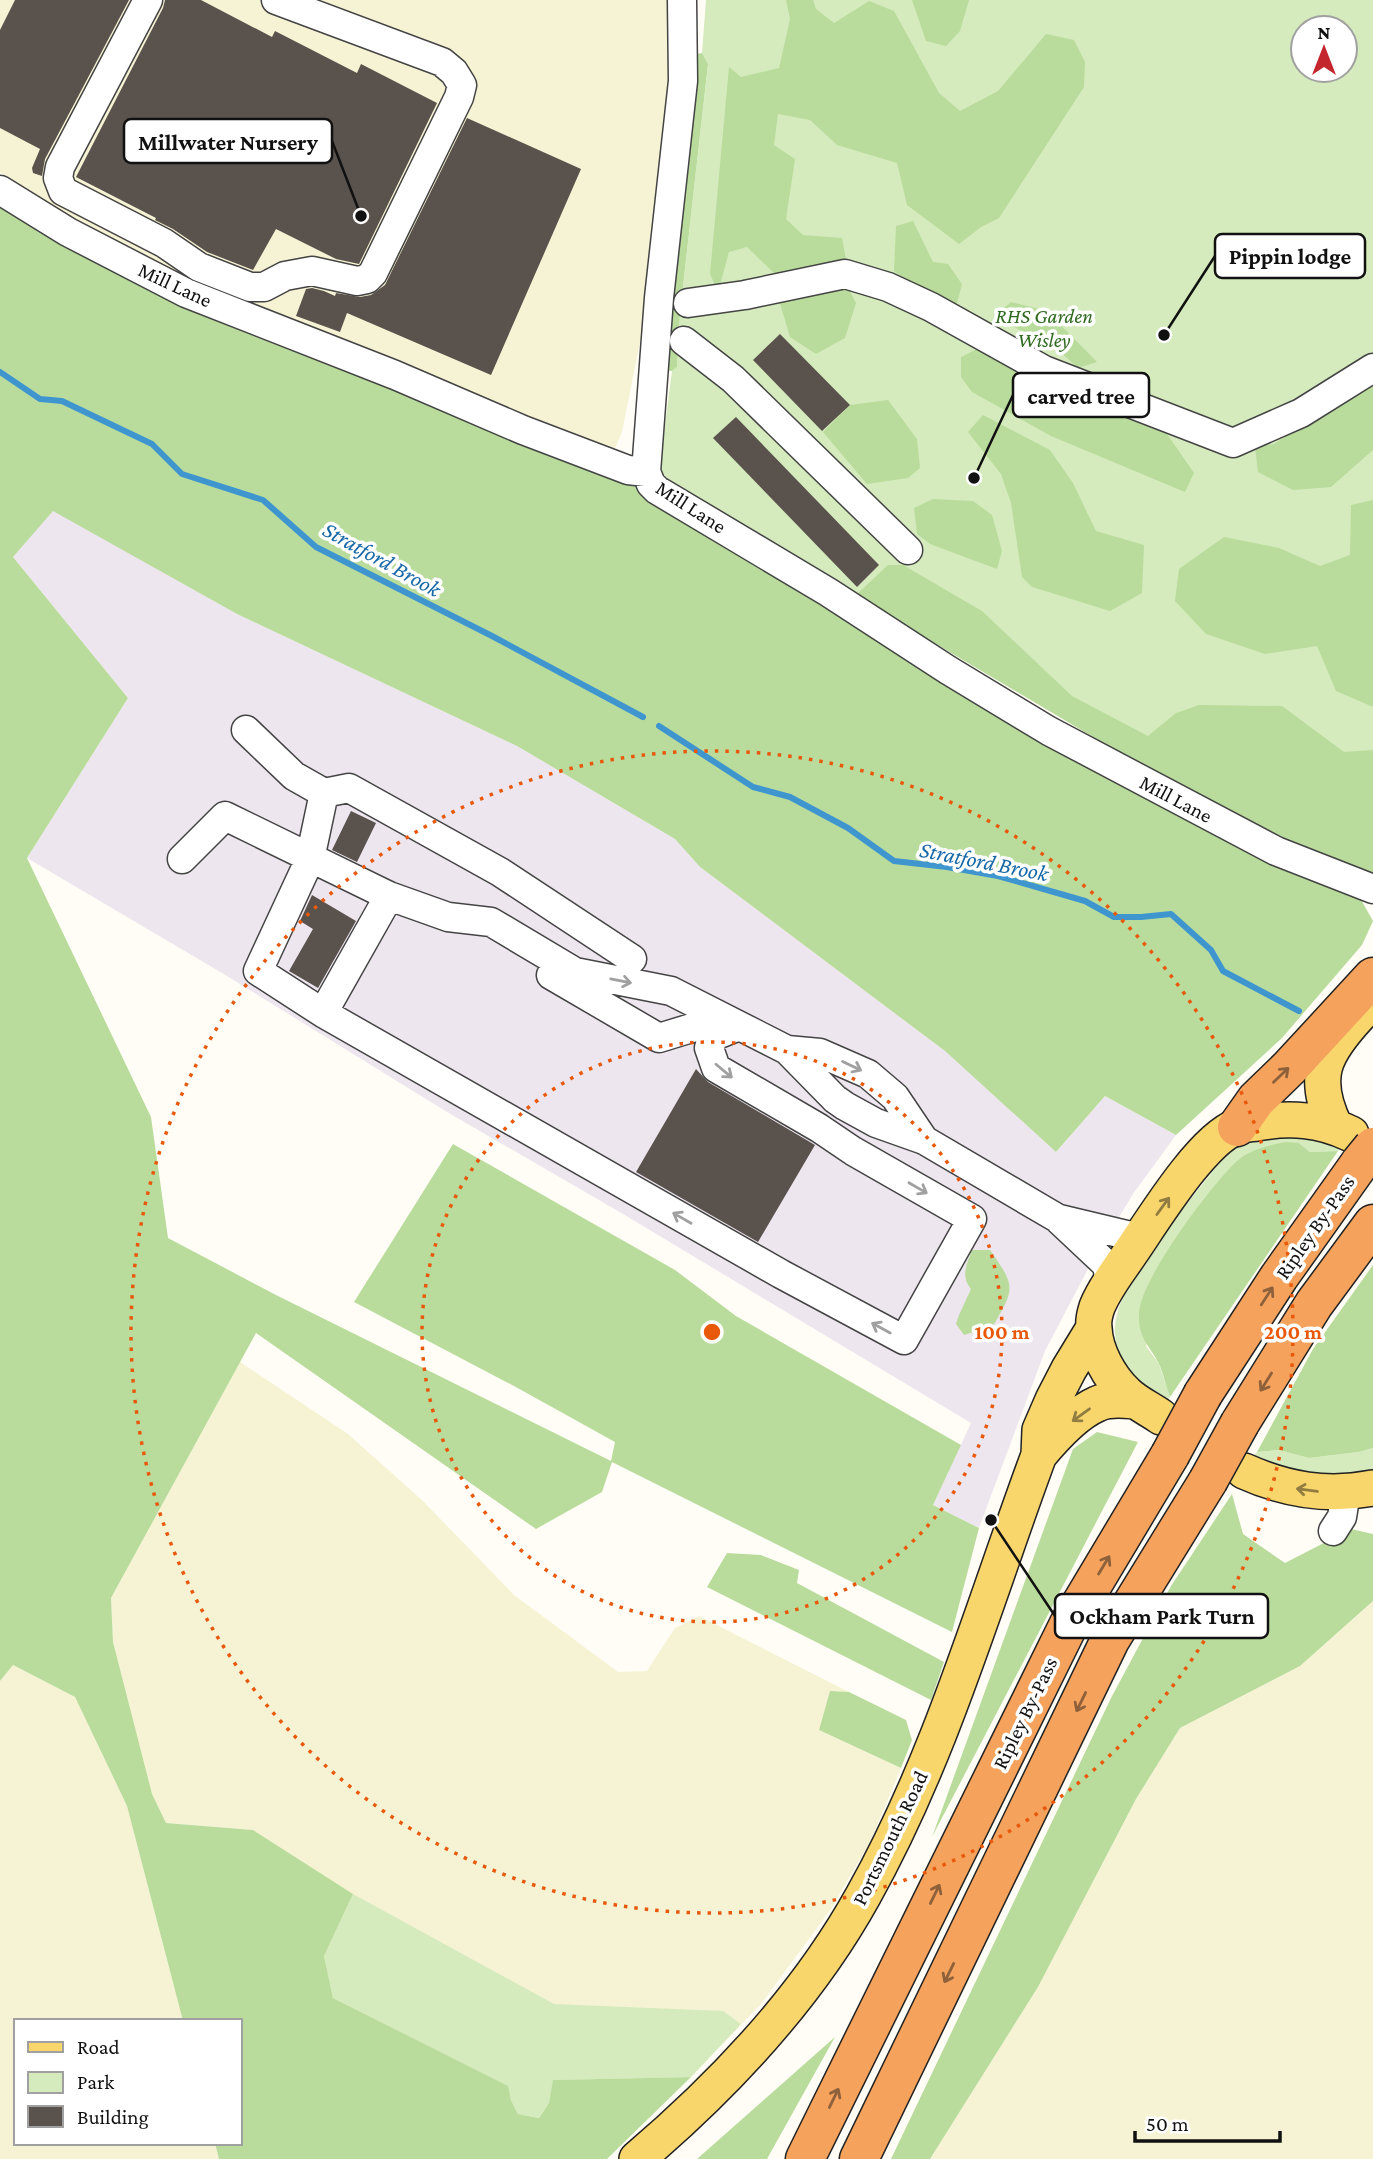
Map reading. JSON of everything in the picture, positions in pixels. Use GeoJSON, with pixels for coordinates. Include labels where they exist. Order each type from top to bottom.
{"type":"FeatureCollection","features":[{"type":"Feature","properties":{"kind":"highway"},"geometry":{"type":"LineString","coordinates":[[1237,1126],[1256,1100],[1373,977]]}},
{"type":"Feature","properties":{"kind":"highway","name":"Ripley By-Pass"},"geometry":{"type":"LineString","coordinates":[[804,2159],[1069,1624],[1170,1455],[1203,1394],[1279,1277],[1355,1143]]}},
{"type":"Feature","properties":{"kind":"highway","name":"Ripley By-Pass"},"geometry":{"type":"LineString","coordinates":[[859,2159],[1110,1640],[1314,1304],[1373,1224]]}},
{"type":"Feature","properties":{"kind":"main road"},"geometry":{"type":"LineString","coordinates":[[1355,1143],[1323,1096],[1322,1081],[1329,1052],[1340,1035],[1373,1000]]}},
{"type":"Feature","properties":{"kind":"main road"},"geometry":{"type":"LineString","coordinates":[[1237,1126],[1295,1119],[1355,1143]]}},
{"type":"Feature","properties":{"kind":"main road","name":"Portsmouth Road"},"geometry":{"type":"LineString","coordinates":[[1039,1455],[1058,1434],[1096,1404],[1118,1400],[1148,1409],[1118,1384],[1103,1360],[1094,1328],[1097,1306],[1163,1204],[1211,1145],[1237,1126]]}},
{"type":"Feature","properties":{"kind":"main road","name":"Portsmouth Road"},"geometry":{"type":"LineString","coordinates":[[637,2159],[712,2091],[754,2045],[795,1996],[863,1897],[895,1835],[939,1732],[1039,1455],[1040,1430],[1069,1369],[1094,1328]]}},
{"type":"Feature","properties":{"kind":"main road"},"geometry":{"type":"LineString","coordinates":[[1244,1471],[1270,1483],[1308,1491],[1360,1490]]}},
{"type":"Feature","properties":{"kind":"street"},"geometry":{"type":"LineString","coordinates":[[148,0],[60,167],[58,178],[63,191],[164,243],[199,267],[250,287],[264,287],[285,276],[312,271],[358,281],[367,279],[373,274],[462,85],[454,72],[442,62],[276,0]]}},
{"type":"Feature","properties":{"kind":"street"},"geometry":{"type":"LineString","coordinates":[[646,472],[659,298],[683,81],[682,0]]}},
{"type":"Feature","properties":{"kind":"street","name":"Mill Lane"},"geometry":{"type":"LineString","coordinates":[[0,190],[68,232],[186,293],[395,375],[523,430],[628,470],[646,472],[657,490],[828,592],[948,670],[1049,731],[1276,851],[1368,891]]}},
{"type":"Feature","properties":{"kind":"street"},"geometry":{"type":"LineString","coordinates":[[186,293],[199,267]]}},
{"type":"Feature","properties":{"kind":"street"},"geometry":{"type":"LineString","coordinates":[[688,303],[745,295],[845,274],[888,287],[931,307],[1044,370],[1233,443],[1301,413],[1373,368]]}},
{"type":"Feature","properties":{"kind":"street"},"geometry":{"type":"LineString","coordinates":[[684,341],[733,379],[908,550]]}},
{"type":"Feature","properties":{"kind":"street"},"geometry":{"type":"LineString","coordinates":[[246,730],[294,776],[324,793],[349,788],[500,872],[632,959]]}},
{"type":"Feature","properties":{"kind":"street"},"geometry":{"type":"LineString","coordinates":[[324,793],[310,859],[258,971],[323,1013],[781,1274],[904,1340],[972,1219],[716,1068],[709,1048],[714,1036],[731,1022]]}},
{"type":"Feature","properties":{"kind":"street"},"geometry":{"type":"LineString","coordinates":[[182,859],[225,816],[390,896],[448,917],[491,922],[575,972],[671,991],[787,1050],[835,1099],[876,1123],[924,1140],[1057,1218],[1107,1265],[1110,1283]]}},
{"type":"Feature","properties":{"kind":"street"},"geometry":{"type":"LineString","coordinates":[[323,1013],[390,896]]}},
{"type":"Feature","properties":{"kind":"street"},"geometry":{"type":"LineString","coordinates":[[471,920],[473,932],[659,1038],[731,1022]]}},
{"type":"Feature","properties":{"kind":"street"},"geometry":{"type":"LineString","coordinates":[[787,1050],[820,1053],[868,1074],[895,1097],[924,1140]]}},
{"type":"Feature","properties":{"kind":"street"},"geometry":{"type":"LineString","coordinates":[[1057,1218],[1127,1235],[1142,1236]]}},
{"type":"Feature","properties":{"kind":"street"},"geometry":{"type":"LineString","coordinates":[[1333,1531],[1360,1490]]}},
{"type":"Feature","properties":{"kind":"shaded area"},"geometry":{"type":"Polygon","coordinates":[[[0,0],[669,0],[671,67],[650,292],[622,432],[613,453],[205,289],[108,243],[20,189],[0,172],[0,0]]]}},
{"type":"Feature","properties":{"kind":"shaded area"},"geometry":{"type":"Polygon","coordinates":[[[53,510],[237,614],[517,746],[675,839],[700,867],[945,1051],[1056,1152],[1105,1096],[1176,1135],[1133,1194],[1089,1267],[1045,1351],[979,1528],[933,1505],[971,1423],[623,1214],[447,1112],[222,973],[27,858],[128,698],[13,557],[53,510]]]}},
{"type":"Feature","properties":{"kind":"shaded area"},"geometry":{"type":"Polygon","coordinates":[[[240,1362],[348,1434],[423,1501],[514,1595],[618,1672],[647,1671],[675,1628],[699,1616],[849,1692],[830,1692],[819,1730],[901,1768],[870,1842],[831,1909],[761,2004],[691,2077],[554,2080],[549,2103],[511,2100],[507,2086],[333,1998],[253,1830],[166,1823],[151,1794],[113,1642],[111,1598],[240,1362]]]}},
{"type":"Feature","properties":{"kind":"shaded area"},"geometry":{"type":"Polygon","coordinates":[[[1373,1601],[1373,2159],[930,2159],[1038,1987],[1136,1799],[1180,1728],[1300,1666],[1373,1601]]]}},
{"type":"Feature","properties":{"kind":"shaded area"},"geometry":{"type":"Polygon","coordinates":[[[13,1665],[75,1697],[127,1806],[182,2019],[14,2019],[14,2145],[216,2145],[219,2159],[0,2159],[0,1681],[13,1665]]]}},
{"type":"Feature","properties":{"kind":"green space","name":"RHS Garden Wisley"},"geometry":{"type":"Polygon","coordinates":[[[706,0],[1373,0],[1373,881],[1144,767],[687,496],[659,470],[672,371],[677,367],[680,313],[708,65],[702,53],[706,0]]]}},
{"type":"Feature","properties":{"kind":"green space"},"geometry":{"type":"Polygon","coordinates":[[[786,0],[813,0],[816,9],[834,23],[869,1],[894,11],[939,93],[960,111],[998,91],[1046,34],[1074,40],[1085,62],[1084,87],[999,218],[981,227],[959,244],[907,205],[897,163],[837,145],[810,120],[778,114],[774,145],[795,159],[786,219],[803,235],[842,238],[847,265],[775,274],[747,247],[729,252],[720,285],[715,285],[710,274],[729,67],[741,77],[779,68],[790,19],[786,0]]]}},
{"type":"Feature","properties":{"kind":"green space"},"geometry":{"type":"Polygon","coordinates":[[[912,0],[969,0],[960,31],[946,46],[926,41],[912,0]]]}},
{"type":"Feature","properties":{"kind":"green space"},"geometry":{"type":"Polygon","coordinates":[[[702,53],[708,64],[680,313],[677,367],[672,371],[660,370],[690,55],[702,53]]]}},
{"type":"Feature","properties":{"kind":"green space"},"geometry":{"type":"Polygon","coordinates":[[[0,201],[635,480],[1360,898],[1373,921],[1362,945],[1282,1038],[1176,1135],[1105,1096],[1056,1152],[945,1051],[700,867],[675,839],[517,746],[237,614],[53,511],[13,557],[128,698],[27,858],[151,1117],[168,1238],[276,1295],[611,1461],[615,1442],[354,1302],[453,1144],[675,1270],[736,1316],[961,1445],[933,1505],[979,1528],[952,1632],[612,1462],[602,1492],[536,1529],[256,1333],[111,1598],[113,1642],[152,1794],[166,1823],[253,1830],[353,1894],[324,1956],[333,1998],[508,2086],[518,2114],[539,2118],[549,2103],[553,2080],[691,2077],[607,2159],[219,2159],[216,2145],[242,2145],[242,2019],[182,2019],[127,1806],[75,1697],[13,1665],[0,1681],[0,201]]]}},
{"type":"Feature","properties":{"kind":"green space"},"geometry":{"type":"Polygon","coordinates":[[[913,221],[933,262],[948,264],[962,284],[955,311],[937,305],[894,271],[896,226],[913,221]]]}},
{"type":"Feature","properties":{"kind":"green space"},"geometry":{"type":"Polygon","coordinates":[[[847,286],[856,303],[845,338],[816,354],[790,337],[779,300],[847,286]]]}},
{"type":"Feature","properties":{"kind":"green space"},"geometry":{"type":"Polygon","coordinates":[[[1011,302],[1047,311],[1097,362],[1078,368],[1057,349],[1008,324],[1000,311],[1011,302]]]}},
{"type":"Feature","properties":{"kind":"green space"},"geometry":{"type":"Polygon","coordinates":[[[979,348],[1165,431],[1194,473],[1185,492],[1051,436],[972,392],[961,377],[961,357],[979,348]]]}},
{"type":"Feature","properties":{"kind":"green space"},"geometry":{"type":"Polygon","coordinates":[[[1373,379],[1373,450],[1331,487],[1293,490],[1258,472],[1255,447],[1274,444],[1373,379]]]}},
{"type":"Feature","properties":{"kind":"green space"},"geometry":{"type":"Polygon","coordinates":[[[888,400],[917,439],[920,468],[908,478],[867,484],[823,432],[850,405],[888,400]]]}},
{"type":"Feature","properties":{"kind":"green space"},"geometry":{"type":"Polygon","coordinates":[[[983,415],[1050,450],[1073,483],[1096,531],[1144,545],[1142,593],[1110,611],[1032,587],[1022,577],[1011,503],[1001,474],[968,432],[983,415]]]}},
{"type":"Feature","properties":{"kind":"green space"},"geometry":{"type":"Polygon","coordinates":[[[933,499],[973,501],[992,515],[1002,551],[997,569],[930,544],[917,534],[914,508],[933,499]]]}},
{"type":"Feature","properties":{"kind":"green space"},"geometry":{"type":"Polygon","coordinates":[[[1373,500],[1373,707],[1336,691],[1317,646],[1265,654],[1206,634],[1175,601],[1179,569],[1224,537],[1279,548],[1320,566],[1350,555],[1351,505],[1373,500]]]}},
{"type":"Feature","properties":{"kind":"green space"},"geometry":{"type":"Polygon","coordinates":[[[888,565],[903,565],[982,611],[1072,696],[1148,736],[1176,713],[1199,705],[1282,706],[1344,752],[1373,750],[1373,881],[1259,832],[855,596],[888,565]]]}},
{"type":"Feature","properties":{"kind":"green space"},"geometry":{"type":"Polygon","coordinates":[[[1265,1130],[1345,1142],[1338,1151],[1310,1152],[1299,1143],[1261,1148],[1238,1160],[1146,1346],[1159,1364],[1170,1397],[1164,1407],[1125,1367],[1117,1347],[1116,1316],[1134,1276],[1176,1216],[1233,1148],[1255,1133],[1265,1130]]]}},
{"type":"Feature","properties":{"kind":"green space"},"geometry":{"type":"Polygon","coordinates":[[[1286,1142],[1299,1143],[1310,1152],[1338,1151],[1170,1397],[1160,1366],[1140,1330],[1142,1298],[1179,1234],[1225,1173],[1242,1157],[1267,1146],[1286,1142]]]}},
{"type":"Feature","properties":{"kind":"green space"},"geometry":{"type":"Polygon","coordinates":[[[972,1250],[990,1250],[1005,1272],[1010,1288],[993,1326],[964,1335],[956,1324],[971,1289],[965,1275],[972,1250]]]}},
{"type":"Feature","properties":{"kind":"green space"},"geometry":{"type":"Polygon","coordinates":[[[1373,1265],[1373,1448],[1309,1458],[1279,1450],[1257,1452],[1313,1349],[1373,1265]]]}},
{"type":"Feature","properties":{"kind":"green space"},"geometry":{"type":"Polygon","coordinates":[[[1097,1432],[1138,1442],[932,1837],[1073,1449],[1097,1432]]]}},
{"type":"Feature","properties":{"kind":"green space"},"geometry":{"type":"Polygon","coordinates":[[[1373,1448],[1373,1473],[1324,1480],[1249,1461],[1257,1452],[1279,1450],[1309,1458],[1373,1448]]]}},
{"type":"Feature","properties":{"kind":"green space"},"geometry":{"type":"Polygon","coordinates":[[[1232,1494],[1243,1534],[1285,1563],[1351,1529],[1373,1534],[1373,1601],[1300,1666],[1180,1728],[1136,1799],[1038,1987],[930,2159],[891,2159],[1111,1698],[1171,1586],[1232,1494]]]}},
{"type":"Feature","properties":{"kind":"green space"},"geometry":{"type":"Polygon","coordinates":[[[727,1553],[761,1555],[799,1570],[797,1583],[944,1662],[931,1700],[707,1587],[727,1553]]]}},
{"type":"Feature","properties":{"kind":"green space"},"geometry":{"type":"Polygon","coordinates":[[[830,1691],[849,1692],[906,1720],[912,1740],[901,1768],[819,1730],[830,1691]]]}},
{"type":"Feature","properties":{"kind":"green space"},"geometry":{"type":"Polygon","coordinates":[[[353,1894],[554,2004],[723,2011],[741,2024],[691,2077],[554,2080],[549,2103],[539,2118],[518,2114],[507,2086],[333,1998],[324,1956],[353,1894]]]}},
{"type":"Feature","properties":{"kind":"green space"},"geometry":{"type":"Polygon","coordinates":[[[835,2037],[767,2159],[697,2159],[835,2037]]]}},
{"type":"Feature","properties":{"kind":"building"},"geometry":{"type":"Polygon","coordinates":[[[15,0],[129,0],[45,159],[42,176],[33,173],[32,168],[40,149],[0,128],[0,30],[15,0]]]}},
{"type":"Feature","properties":{"kind":"building"},"geometry":{"type":"Polygon","coordinates":[[[165,0],[201,0],[272,37],[275,31],[357,73],[361,64],[437,103],[359,264],[336,259],[276,229],[253,270],[207,252],[155,220],[156,218],[76,177],[165,0]]]}},
{"type":"Feature","properties":{"kind":"building"},"geometry":{"type":"Polygon","coordinates":[[[467,118],[581,169],[491,375],[347,313],[340,332],[296,316],[306,289],[312,288],[335,296],[336,293],[360,297],[371,295],[385,285],[467,118]]]}},
{"type":"Feature","properties":{"kind":"building"},"geometry":{"type":"Polygon","coordinates":[[[780,334],[850,405],[822,431],[753,360],[780,334]]]}},
{"type":"Feature","properties":{"kind":"building"},"geometry":{"type":"Polygon","coordinates":[[[736,417],[879,565],[857,587],[713,438],[736,417]]]}},
{"type":"Feature","properties":{"kind":"building"},"geometry":{"type":"Polygon","coordinates":[[[351,811],[376,823],[357,862],[332,850],[351,811]]]}},
{"type":"Feature","properties":{"kind":"building"},"geometry":{"type":"Polygon","coordinates":[[[312,895],[356,921],[318,988],[289,971],[313,929],[300,921],[312,895]]]}},
{"type":"Feature","properties":{"kind":"building"},"geometry":{"type":"Polygon","coordinates":[[[696,1069],[708,1082],[815,1145],[758,1242],[636,1172],[696,1069]]]}},
{"type":"Feature","properties":{"kind":"waterway","name":"Stratford Brook"},"geometry":{"type":"LineString","coordinates":[[0,372],[40,399],[62,401],[152,444],[182,474],[263,500],[316,547],[492,636],[643,717]]}},
{"type":"Feature","properties":{"kind":"waterway","name":"Stratford Brook"},"geometry":{"type":"LineString","coordinates":[[659,726],[753,787],[790,797],[848,828],[894,861],[998,876],[1085,901],[1114,917],[1171,914],[1211,950],[1223,971],[1299,1011]]}},
{"type":"Feature","properties":{"kind":"place","name":"Millwater Nursery"},"geometry":{"type":"Point","coordinates":[361,216]}},
{"type":"Feature","properties":{"kind":"place","name":"Pippin lodge"},"geometry":{"type":"Point","coordinates":[1164,335]}},
{"type":"Feature","properties":{"kind":"place","name":"carved tree"},"geometry":{"type":"Point","coordinates":[974,478]}},
{"type":"Feature","properties":{"kind":"place","name":"Ockham Park Turn"},"geometry":{"type":"Point","coordinates":[991,1520]}}]}
